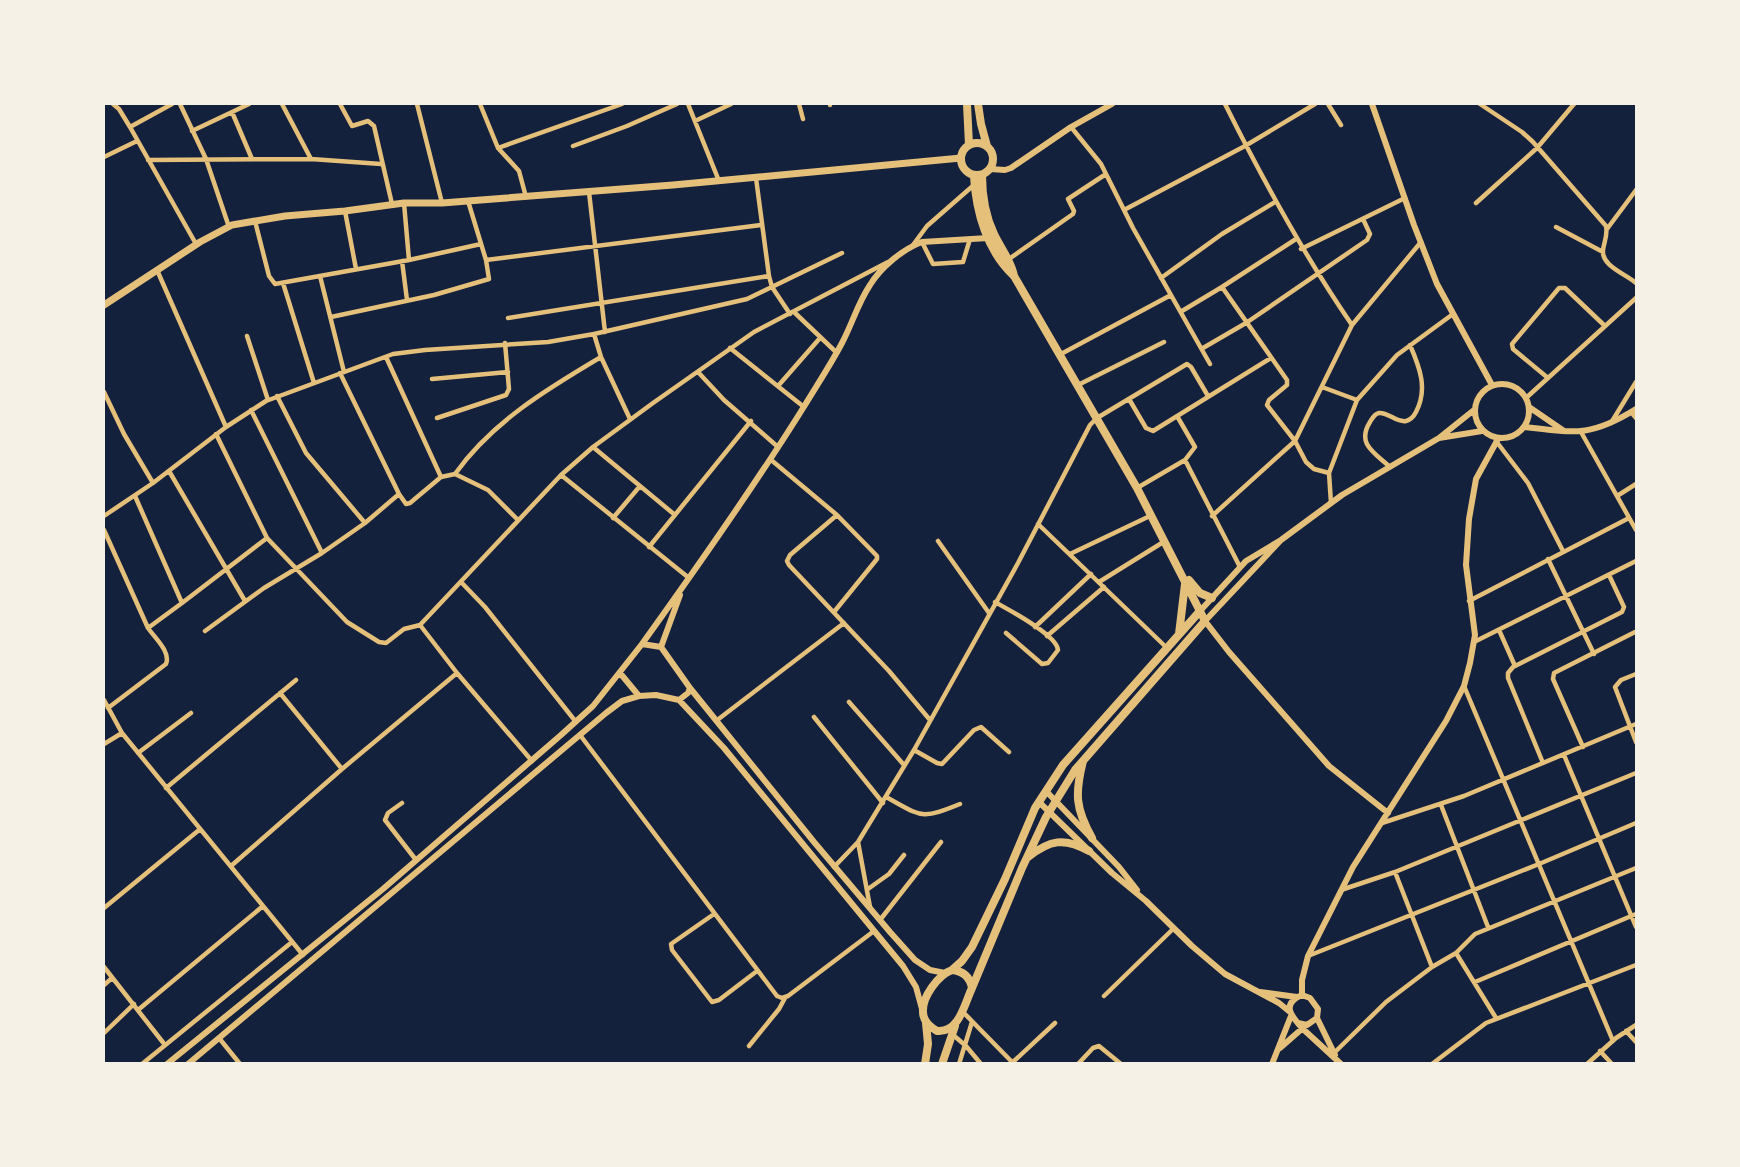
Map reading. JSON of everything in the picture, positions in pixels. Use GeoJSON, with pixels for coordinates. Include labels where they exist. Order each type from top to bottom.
{"type":"FeatureCollection","features":[{"type":"Feature","properties":{"kind":"main road"},"geometry":{"type":"LineString","coordinates":[[967,104],[969,145]]}},
{"type":"Feature","properties":{"kind":"main road"},"geometry":{"type":"LineString","coordinates":[[977,178],[990,169],[993,163],[993,153],[987,146],[978,104]]}},
{"type":"Feature","properties":{"kind":"main road"},"geometry":{"type":"LineString","coordinates":[[942,1064],[956,1024],[1049,812],[1075,770],[1205,621],[1152,515],[1014,276],[1008,259],[994,235],[977,178],[963,168],[961,158],[969,145],[980,143],[987,146]]}},
{"type":"Feature","properties":{"kind":"main road"},"geometry":{"type":"LineString","coordinates":[[104,306],[196,244],[229,227],[255,221],[404,202],[442,203],[526,197],[961,158]]}},
{"type":"Feature","properties":{"kind":"main road"},"geometry":{"type":"LineString","coordinates":[[977,178],[978,208],[988,238],[1005,268],[1014,276]]}},
{"type":"Feature","properties":{"kind":"main road"},"geometry":{"type":"LineString","coordinates":[[1178,567],[1200,592],[1212,598]]}},
{"type":"Feature","properties":{"kind":"main road"},"geometry":{"type":"LineString","coordinates":[[1179,636],[1185,580]]}},
{"type":"Feature","properties":{"kind":"main road"},"geometry":{"type":"LineString","coordinates":[[926,1064],[928,1044],[923,1013],[932,988],[962,961],[972,947],[1039,802],[1063,765],[1200,611]]}},
{"type":"Feature","properties":{"kind":"main road"},"geometry":{"type":"LineString","coordinates":[[1084,759],[1077,787],[1078,806],[1082,820],[1092,838]]}},
{"type":"Feature","properties":{"kind":"main road"},"geometry":{"type":"LineString","coordinates":[[1027,858],[1048,844],[1063,842],[1074,842],[1089,851]]}},
{"type":"Feature","properties":{"kind":"main road"},"geometry":{"type":"LineString","coordinates":[[949,972],[965,974],[972,988]]}},
{"type":"Feature","properties":{"kind":"main road"},"geometry":{"type":"LineString","coordinates":[[926,1022],[937,1031],[951,1029],[956,1024]]}},
{"type":"Feature","properties":{"kind":"street"},"geometry":{"type":"LineString","coordinates":[[114,104],[196,244]]}},
{"type":"Feature","properties":{"kind":"street"},"geometry":{"type":"LineString","coordinates":[[129,127],[172,104]]}},
{"type":"Feature","properties":{"kind":"street"},"geometry":{"type":"LineString","coordinates":[[180,104],[206,159],[229,227]]}},
{"type":"Feature","properties":{"kind":"street"},"geometry":{"type":"LineString","coordinates":[[192,131],[249,104]]}},
{"type":"Feature","properties":{"kind":"street"},"geometry":{"type":"LineString","coordinates":[[282,104],[311,159]]}},
{"type":"Feature","properties":{"kind":"street"},"geometry":{"type":"LineString","coordinates":[[340,104],[352,126],[368,122],[373,124],[392,204]]}},
{"type":"Feature","properties":{"kind":"street"},"geometry":{"type":"LineString","coordinates":[[417,104],[442,203]]}},
{"type":"Feature","properties":{"kind":"street"},"geometry":{"type":"LineString","coordinates":[[489,104],[481,105],[498,148],[519,171],[526,197]]}},
{"type":"Feature","properties":{"kind":"street"},"geometry":{"type":"LineString","coordinates":[[498,148],[622,104]]}},
{"type":"Feature","properties":{"kind":"street"},"geometry":{"type":"LineString","coordinates":[[573,146],[677,104]]}},
{"type":"Feature","properties":{"kind":"street"},"geometry":{"type":"LineString","coordinates":[[688,104],[720,181]]}},
{"type":"Feature","properties":{"kind":"street"},"geometry":{"type":"LineString","coordinates":[[695,121],[731,104]]}},
{"type":"Feature","properties":{"kind":"street"},"geometry":{"type":"LineString","coordinates":[[799,104],[803,119]]}},
{"type":"Feature","properties":{"kind":"street"},"geometry":{"type":"LineString","coordinates":[[990,169],[1011,168],[1071,127],[1112,104]]}},
{"type":"Feature","properties":{"kind":"street"},"geometry":{"type":"LineString","coordinates":[[1225,104],[1301,249],[1352,325]]}},
{"type":"Feature","properties":{"kind":"street"},"geometry":{"type":"LineString","coordinates":[[1124,210],[1245,146],[1315,104]]}},
{"type":"Feature","properties":{"kind":"street"},"geometry":{"type":"LineString","coordinates":[[1328,104],[1341,125]]}},
{"type":"Feature","properties":{"kind":"street"},"geometry":{"type":"LineString","coordinates":[[1372,104],[1437,284],[1492,385]]}},
{"type":"Feature","properties":{"kind":"street"},"geometry":{"type":"LineString","coordinates":[[1480,104],[1522,132],[1607,229]]}},
{"type":"Feature","properties":{"kind":"street"},"geometry":{"type":"LineString","coordinates":[[1476,203],[1537,148],[1574,104]]}},
{"type":"Feature","properties":{"kind":"street"},"geometry":{"type":"LineString","coordinates":[[232,112],[252,159]]}},
{"type":"Feature","properties":{"kind":"street"},"geometry":{"type":"LineString","coordinates":[[1071,127],[1098,158],[1124,210],[1210,364]]}},
{"type":"Feature","properties":{"kind":"street"},"geometry":{"type":"LineString","coordinates":[[104,157],[137,141]]}},
{"type":"Feature","properties":{"kind":"street"},"geometry":{"type":"LineString","coordinates":[[148,160],[311,159],[381,164]]}},
{"type":"Feature","properties":{"kind":"street"},"geometry":{"type":"LineString","coordinates":[[1008,259],[1074,213],[1068,199],[1106,174]]}},
{"type":"Feature","properties":{"kind":"street"},"geometry":{"type":"LineString","coordinates":[[756,178],[761,225],[772,287],[792,313],[837,353]]}},
{"type":"Feature","properties":{"kind":"street"},"geometry":{"type":"LineString","coordinates":[[167,1064],[416,860],[593,706],[642,644],[778,447],[837,353],[870,285],[880,272],[913,245],[931,221],[977,178]]}},
{"type":"Feature","properties":{"kind":"street"},"geometry":{"type":"LineString","coordinates":[[1636,190],[1607,229],[1603,252],[1609,264],[1636,283]]}},
{"type":"Feature","properties":{"kind":"street"},"geometry":{"type":"LineString","coordinates":[[589,192],[605,332]]}},
{"type":"Feature","properties":{"kind":"street"},"geometry":{"type":"LineString","coordinates":[[1301,249],[1405,198]]}},
{"type":"Feature","properties":{"kind":"street"},"geometry":{"type":"LineString","coordinates":[[331,317],[434,295],[487,280],[490,276],[468,201]]}},
{"type":"Feature","properties":{"kind":"street"},"geometry":{"type":"LineString","coordinates":[[404,202],[409,260]]}},
{"type":"Feature","properties":{"kind":"street"},"geometry":{"type":"LineString","coordinates":[[1161,278],[1222,234],[1275,202]]}},
{"type":"Feature","properties":{"kind":"street"},"geometry":{"type":"LineString","coordinates":[[345,211],[356,269]]}},
{"type":"Feature","properties":{"kind":"street"},"geometry":{"type":"LineString","coordinates":[[1203,348],[1246,323],[1369,238],[1370,234],[1363,219]]}},
{"type":"Feature","properties":{"kind":"street"},"geometry":{"type":"LineString","coordinates":[[255,221],[271,280],[275,284],[409,260],[481,244]]}},
{"type":"Feature","properties":{"kind":"street"},"geometry":{"type":"LineString","coordinates":[[486,260],[761,225]]}},
{"type":"Feature","properties":{"kind":"street"},"geometry":{"type":"LineString","coordinates":[[1556,227],[1603,252]]}},
{"type":"Feature","properties":{"kind":"street"},"geometry":{"type":"LineString","coordinates":[[913,245],[922,242],[988,238]]}},
{"type":"Feature","properties":{"kind":"street"},"geometry":{"type":"LineString","coordinates":[[922,242],[933,264],[963,262],[970,239]]}},
{"type":"Feature","properties":{"kind":"street"},"geometry":{"type":"LineString","coordinates":[[1182,311],[1296,239]]}},
{"type":"Feature","properties":{"kind":"street"},"geometry":{"type":"LineString","coordinates":[[1212,516],[1295,441],[1352,325],[1421,242]]}},
{"type":"Feature","properties":{"kind":"street"},"geometry":{"type":"LineString","coordinates":[[104,516],[153,483],[216,434],[268,400],[386,357],[425,350],[548,342],[605,332],[734,303],[758,294],[842,253]]}},
{"type":"Feature","properties":{"kind":"street"},"geometry":{"type":"LineString","coordinates":[[216,434],[267,538],[347,622],[379,642],[386,643],[404,629],[420,625],[561,475],[630,419],[754,332],[898,256]]}},
{"type":"Feature","properties":{"kind":"street"},"geometry":{"type":"LineString","coordinates":[[402,261],[407,300]]}},
{"type":"Feature","properties":{"kind":"street"},"geometry":{"type":"LineString","coordinates":[[157,270],[226,427]]}},
{"type":"Feature","properties":{"kind":"street"},"geometry":{"type":"LineString","coordinates":[[320,276],[342,373],[404,502],[408,504],[441,477],[455,474],[489,490],[518,520]]}},
{"type":"Feature","properties":{"kind":"street"},"geometry":{"type":"LineString","coordinates":[[508,318],[769,276]]}},
{"type":"Feature","properties":{"kind":"street"},"geometry":{"type":"LineString","coordinates":[[283,283],[314,383]]}},
{"type":"Feature","properties":{"kind":"street"},"geometry":{"type":"LineString","coordinates":[[1222,287],[1288,382],[1286,387],[1269,400],[1267,405],[1295,441],[1309,466],[1329,473]]}},
{"type":"Feature","properties":{"kind":"street"},"geometry":{"type":"LineString","coordinates":[[1548,378],[1513,348],[1512,344],[1558,288],[1564,288],[1605,326]]}},
{"type":"Feature","properties":{"kind":"street"},"geometry":{"type":"LineString","coordinates":[[1061,354],[1171,296]]}},
{"type":"Feature","properties":{"kind":"street"},"geometry":{"type":"LineString","coordinates":[[1526,398],[1636,298]]}},
{"type":"Feature","properties":{"kind":"street"},"geometry":{"type":"LineString","coordinates":[[1331,503],[1329,473],[1357,400],[1390,362],[1454,314]]}},
{"type":"Feature","properties":{"kind":"street"},"geometry":{"type":"LineString","coordinates":[[594,334],[601,357],[630,419]]}},
{"type":"Feature","properties":{"kind":"street"},"geometry":{"type":"LineString","coordinates":[[247,336],[268,400]]}},
{"type":"Feature","properties":{"kind":"street"},"geometry":{"type":"LineString","coordinates":[[778,386],[820,338]]}},
{"type":"Feature","properties":{"kind":"street"},"geometry":{"type":"LineString","coordinates":[[1078,385],[1164,342]]}},
{"type":"Feature","properties":{"kind":"street"},"geometry":{"type":"LineString","coordinates":[[437,418],[503,397],[509,390],[506,344]]}},
{"type":"Feature","properties":{"kind":"street"},"geometry":{"type":"LineString","coordinates":[[1390,467],[1366,444],[1364,436],[1366,428],[1375,415],[1382,413],[1407,421],[1419,406],[1423,387],[1422,376],[1410,345]]}},
{"type":"Feature","properties":{"kind":"street"},"geometry":{"type":"LineString","coordinates":[[730,348],[804,407]]}},
{"type":"Feature","properties":{"kind":"street"},"geometry":{"type":"LineString","coordinates":[[386,357],[441,477]]}},
{"type":"Feature","properties":{"kind":"street"},"geometry":{"type":"LineString","coordinates":[[455,474],[504,421],[559,382],[601,357]]}},
{"type":"Feature","properties":{"kind":"street"},"geometry":{"type":"LineString","coordinates":[[1129,399],[1149,430],[1153,431],[1271,358]]}},
{"type":"Feature","properties":{"kind":"street"},"geometry":{"type":"LineString","coordinates":[[834,867],[858,842],[914,750],[1038,524],[1085,431],[1097,418],[1187,364],[1208,396]]}},
{"type":"Feature","properties":{"kind":"street"},"geometry":{"type":"LineString","coordinates":[[432,379],[508,372]]}},
{"type":"Feature","properties":{"kind":"street"},"geometry":{"type":"LineString","coordinates":[[698,372],[724,400],[778,447]]}},
{"type":"Feature","properties":{"kind":"street"},"geometry":{"type":"LineString","coordinates":[[1610,424],[1636,382]]}},
{"type":"Feature","properties":{"kind":"street"},"geometry":{"type":"LineString","coordinates":[[1200,611],[1246,561],[1281,540],[1331,503],[1438,438],[1474,410],[1480,394],[1492,385],[1511,385],[1526,398],[1529,418],[1525,427],[1511,438],[1497,440]]}},
{"type":"Feature","properties":{"kind":"street"},"geometry":{"type":"LineString","coordinates":[[1322,387],[1357,400]]}},
{"type":"Feature","properties":{"kind":"street"},"geometry":{"type":"LineString","coordinates":[[104,392],[124,434],[153,483]]}},
{"type":"Feature","properties":{"kind":"street"},"geometry":{"type":"LineString","coordinates":[[277,396],[306,453],[365,523]]}},
{"type":"Feature","properties":{"kind":"street"},"geometry":{"type":"LineString","coordinates":[[1529,407],[1565,432]]}},
{"type":"Feature","properties":{"kind":"street"},"geometry":{"type":"LineString","coordinates":[[251,410],[322,553]]}},
{"type":"Feature","properties":{"kind":"street"},"geometry":{"type":"LineString","coordinates":[[1474,410],[1477,423],[1482,431],[1497,440],[1528,483],[1563,551]]}},
{"type":"Feature","properties":{"kind":"street"},"geometry":{"type":"LineString","coordinates":[[1525,427],[1581,432],[1610,424],[1634,411],[1636,418]]}},
{"type":"Feature","properties":{"kind":"street"},"geometry":{"type":"LineString","coordinates":[[1137,488],[1185,460],[1193,452],[1195,447],[1177,416]]}},
{"type":"Feature","properties":{"kind":"street"},"geometry":{"type":"LineString","coordinates":[[649,547],[751,422]]}},
{"type":"Feature","properties":{"kind":"street"},"geometry":{"type":"LineString","coordinates":[[1438,438],[1482,431]]}},
{"type":"Feature","properties":{"kind":"street"},"geometry":{"type":"LineString","coordinates":[[1581,432],[1636,531]]}},
{"type":"Feature","properties":{"kind":"street"},"geometry":{"type":"LineString","coordinates":[[1272,1064],[1290,1014],[1290,1006],[1300,996],[1308,956],[1341,890],[1353,867],[1446,721],[1464,686],[1474,642],[1466,565],[1474,490],[1482,467],[1497,440]]}},
{"type":"Feature","properties":{"kind":"street"},"geometry":{"type":"LineString","coordinates":[[593,447],[675,515]]}},
{"type":"Feature","properties":{"kind":"street"},"geometry":{"type":"LineString","coordinates":[[770,459],[837,515],[873,551],[877,559],[834,612]]}},
{"type":"Feature","properties":{"kind":"street"},"geometry":{"type":"LineString","coordinates":[[1185,460],[1240,567]]}},
{"type":"Feature","properties":{"kind":"street"},"geometry":{"type":"LineString","coordinates":[[169,471],[245,601]]}},
{"type":"Feature","properties":{"kind":"street"},"geometry":{"type":"LineString","coordinates":[[561,475],[689,578]]}},
{"type":"Feature","properties":{"kind":"street"},"geometry":{"type":"LineString","coordinates":[[1617,496],[1636,484]]}},
{"type":"Feature","properties":{"kind":"street"},"geometry":{"type":"LineString","coordinates":[[613,518],[640,486]]}},
{"type":"Feature","properties":{"kind":"street"},"geometry":{"type":"LineString","coordinates":[[205,631],[245,601],[365,523],[399,494]]}},
{"type":"Feature","properties":{"kind":"street"},"geometry":{"type":"LineString","coordinates":[[135,496],[182,603]]}},
{"type":"Feature","properties":{"kind":"street"},"geometry":{"type":"LineString","coordinates":[[837,515],[790,555],[787,561],[930,720]]}},
{"type":"Feature","properties":{"kind":"street"},"geometry":{"type":"LineString","coordinates":[[1070,554],[1152,515]]}},
{"type":"Feature","properties":{"kind":"street"},"geometry":{"type":"LineString","coordinates":[[1469,601],[1629,518]]}},
{"type":"Feature","properties":{"kind":"street"},"geometry":{"type":"LineString","coordinates":[[1038,524],[1168,649]]}},
{"type":"Feature","properties":{"kind":"street"},"geometry":{"type":"LineString","coordinates":[[104,530],[148,628],[167,655],[168,660],[136,689],[108,708]]}},
{"type":"Feature","properties":{"kind":"street"},"geometry":{"type":"LineString","coordinates":[[148,628],[267,538]]}},
{"type":"Feature","properties":{"kind":"street"},"geometry":{"type":"LineString","coordinates":[[1281,540],[1205,621],[1229,652],[1329,766],[1388,813]]}},
{"type":"Feature","properties":{"kind":"street"},"geometry":{"type":"LineString","coordinates":[[938,541],[989,613]]}},
{"type":"Feature","properties":{"kind":"street"},"geometry":{"type":"LineString","coordinates":[[1047,636],[1101,585],[1165,541]]}},
{"type":"Feature","properties":{"kind":"street"},"geometry":{"type":"LineString","coordinates":[[1548,559],[1594,654]]}},
{"type":"Feature","properties":{"kind":"street"},"geometry":{"type":"LineString","coordinates":[[1474,642],[1636,561]]}},
{"type":"Feature","properties":{"kind":"street"},"geometry":{"type":"LineString","coordinates":[[1035,627],[1091,574]]}},
{"type":"Feature","properties":{"kind":"street"},"geometry":{"type":"LineString","coordinates":[[1544,763],[1508,678],[1509,670],[1584,633],[1625,609],[1609,575]]}},
{"type":"Feature","properties":{"kind":"street"},"geometry":{"type":"LineString","coordinates":[[461,582],[485,607],[576,722]]}},
{"type":"Feature","properties":{"kind":"street"},"geometry":{"type":"LineString","coordinates":[[662,647],[683,586]]}},
{"type":"Feature","properties":{"kind":"street"},"geometry":{"type":"LineString","coordinates":[[995,602],[1055,642],[1058,650],[1048,663],[1044,664],[1006,633]]}},
{"type":"Feature","properties":{"kind":"street"},"geometry":{"type":"LineString","coordinates":[[716,721],[844,623]]}},
{"type":"Feature","properties":{"kind":"street"},"geometry":{"type":"LineString","coordinates":[[420,625],[531,761]]}},
{"type":"Feature","properties":{"kind":"street"},"geometry":{"type":"LineString","coordinates":[[1499,630],[1515,666]]}},
{"type":"Feature","properties":{"kind":"street"},"geometry":{"type":"LineString","coordinates":[[1583,747],[1553,676],[1556,671],[1635,632]]}},
{"type":"Feature","properties":{"kind":"street"},"geometry":{"type":"LineString","coordinates":[[642,644],[662,647],[690,688],[834,867],[915,960],[930,970],[949,972]]}},
{"type":"Feature","properties":{"kind":"street"},"geometry":{"type":"LineString","coordinates":[[231,866],[457,673]]}},
{"type":"Feature","properties":{"kind":"street"},"geometry":{"type":"LineString","coordinates":[[620,673],[639,696]]}},
{"type":"Feature","properties":{"kind":"street"},"geometry":{"type":"LineString","coordinates":[[1636,674],[1621,680],[1614,687],[1636,742]]}},
{"type":"Feature","properties":{"kind":"street"},"geometry":{"type":"LineString","coordinates":[[166,788],[296,680]]}},
{"type":"Feature","properties":{"kind":"street"},"geometry":{"type":"LineString","coordinates":[[1464,686],[1613,1041]]}},
{"type":"Feature","properties":{"kind":"street"},"geometry":{"type":"LineString","coordinates":[[679,700],[688,693],[690,688]]}},
{"type":"Feature","properties":{"kind":"street"},"geometry":{"type":"LineString","coordinates":[[280,693],[342,769]]}},
{"type":"Feature","properties":{"kind":"street"},"geometry":{"type":"LineString","coordinates":[[188,1064],[580,735],[622,701],[639,696],[656,695],[679,700],[724,748],[907,973],[916,987],[923,1013]]}},
{"type":"Feature","properties":{"kind":"street"},"geometry":{"type":"LineString","coordinates":[[104,700],[122,733],[303,954]]}},
{"type":"Feature","properties":{"kind":"street"},"geometry":{"type":"LineString","coordinates":[[849,702],[904,765]]}},
{"type":"Feature","properties":{"kind":"street"},"geometry":{"type":"LineString","coordinates":[[138,753],[191,712]]}},
{"type":"Feature","properties":{"kind":"street"},"geometry":{"type":"LineString","coordinates":[[814,717],[883,803]]}},
{"type":"Feature","properties":{"kind":"street"},"geometry":{"type":"LineString","coordinates":[[1382,823],[1441,805],[1636,724]]}},
{"type":"Feature","properties":{"kind":"street"},"geometry":{"type":"LineString","coordinates":[[914,750],[942,764],[974,730],[981,728],[985,729],[1009,752]]}},
{"type":"Feature","properties":{"kind":"street"},"geometry":{"type":"LineString","coordinates":[[104,744],[122,733]]}},
{"type":"Feature","properties":{"kind":"street"},"geometry":{"type":"LineString","coordinates":[[580,735],[757,971],[777,996],[784,998]]}},
{"type":"Feature","properties":{"kind":"street"},"geometry":{"type":"LineString","coordinates":[[1564,754],[1615,877],[1634,915],[1636,927]]}},
{"type":"Feature","properties":{"kind":"street"},"geometry":{"type":"LineString","coordinates":[[1341,890],[1395,872],[1636,773]]}},
{"type":"Feature","properties":{"kind":"street"},"geometry":{"type":"LineString","coordinates":[[1046,791],[1119,867],[1146,901]]}},
{"type":"Feature","properties":{"kind":"street"},"geometry":{"type":"LineString","coordinates":[[886,797],[923,815],[932,815],[960,804]]}},
{"type":"Feature","properties":{"kind":"street"},"geometry":{"type":"LineString","coordinates":[[1039,802],[1173,929],[1225,974],[1279,1003],[1338,1058]]}},
{"type":"Feature","properties":{"kind":"street"},"geometry":{"type":"LineString","coordinates":[[402,803],[388,813],[385,820],[416,860]]}},
{"type":"Feature","properties":{"kind":"street"},"geometry":{"type":"LineString","coordinates":[[1441,805],[1488,927]]}},
{"type":"Feature","properties":{"kind":"street"},"geometry":{"type":"LineString","coordinates":[[1308,956],[1636,823]]}},
{"type":"Feature","properties":{"kind":"street"},"geometry":{"type":"LineString","coordinates":[[104,908],[200,830]]}},
{"type":"Feature","properties":{"kind":"street"},"geometry":{"type":"LineString","coordinates":[[858,842],[871,909]]}},
{"type":"Feature","properties":{"kind":"street"},"geometry":{"type":"LineString","coordinates":[[880,920],[941,842]]}},
{"type":"Feature","properties":{"kind":"street"},"geometry":{"type":"LineString","coordinates":[[868,889],[889,874],[904,855]]}},
{"type":"Feature","properties":{"kind":"street"},"geometry":{"type":"LineString","coordinates":[[1338,1058],[1386,1002],[1432,967],[1456,953],[1475,933],[1636,868]]}},
{"type":"Feature","properties":{"kind":"street"},"geometry":{"type":"LineString","coordinates":[[1395,872],[1432,967]]}},
{"type":"Feature","properties":{"kind":"street"},"geometry":{"type":"LineString","coordinates":[[138,1010],[263,906]]}},
{"type":"Feature","properties":{"kind":"street"},"geometry":{"type":"LineString","coordinates":[[714,914],[672,944],[672,951],[712,1002],[719,1000],[757,971]]}},
{"type":"Feature","properties":{"kind":"street"},"geometry":{"type":"LineString","coordinates":[[1475,982],[1634,915]]}},
{"type":"Feature","properties":{"kind":"street"},"geometry":{"type":"LineString","coordinates":[[1104,996],[1173,929]]}},
{"type":"Feature","properties":{"kind":"street"},"geometry":{"type":"LineString","coordinates":[[748,1046],[779,1009],[784,998],[874,931]]}},
{"type":"Feature","properties":{"kind":"street"},"geometry":{"type":"LineString","coordinates":[[142,1064],[292,942]]}},
{"type":"Feature","properties":{"kind":"street"},"geometry":{"type":"LineString","coordinates":[[1456,953],[1496,1018]]}},
{"type":"Feature","properties":{"kind":"street"},"geometry":{"type":"LineString","coordinates":[[1432,1064],[1475,1029],[1496,1018],[1636,964]]}},
{"type":"Feature","properties":{"kind":"street"},"geometry":{"type":"LineString","coordinates":[[104,967],[165,1045]]}},
{"type":"Feature","properties":{"kind":"street"},"geometry":{"type":"LineString","coordinates":[[104,985],[112,978]]}},
{"type":"Feature","properties":{"kind":"street"},"geometry":{"type":"LineString","coordinates":[[1256,992],[1310,998],[1316,1004],[1317,1018],[1338,1058]]}},
{"type":"Feature","properties":{"kind":"street"},"geometry":{"type":"LineString","coordinates":[[104,1033],[134,1004]]}},
{"type":"Feature","properties":{"kind":"street"},"geometry":{"type":"LineString","coordinates":[[962,1011],[1013,1063],[1055,1023]]}},
{"type":"Feature","properties":{"kind":"street"},"geometry":{"type":"LineString","coordinates":[[1278,1051],[1302,1026],[1317,1018]]}},
{"type":"Feature","properties":{"kind":"street"},"geometry":{"type":"LineString","coordinates":[[959,1064],[972,1022]]}},
{"type":"Feature","properties":{"kind":"street"},"geometry":{"type":"LineString","coordinates":[[1587,1064],[1600,1051],[1636,1025]]}},
{"type":"Feature","properties":{"kind":"street"},"geometry":{"type":"LineString","coordinates":[[1626,1031],[1636,1042]]}},
{"type":"Feature","properties":{"kind":"street"},"geometry":{"type":"LineString","coordinates":[[952,1034],[981,1064]]}},
{"type":"Feature","properties":{"kind":"street"},"geometry":{"type":"LineString","coordinates":[[219,1038],[240,1064]]}},
{"type":"Feature","properties":{"kind":"street"},"geometry":{"type":"LineString","coordinates":[[1078,1064],[1093,1048],[1099,1046],[1121,1064]]}},
{"type":"Feature","properties":{"kind":"street"},"geometry":{"type":"LineString","coordinates":[[1600,1051],[1612,1064]]}}]}
